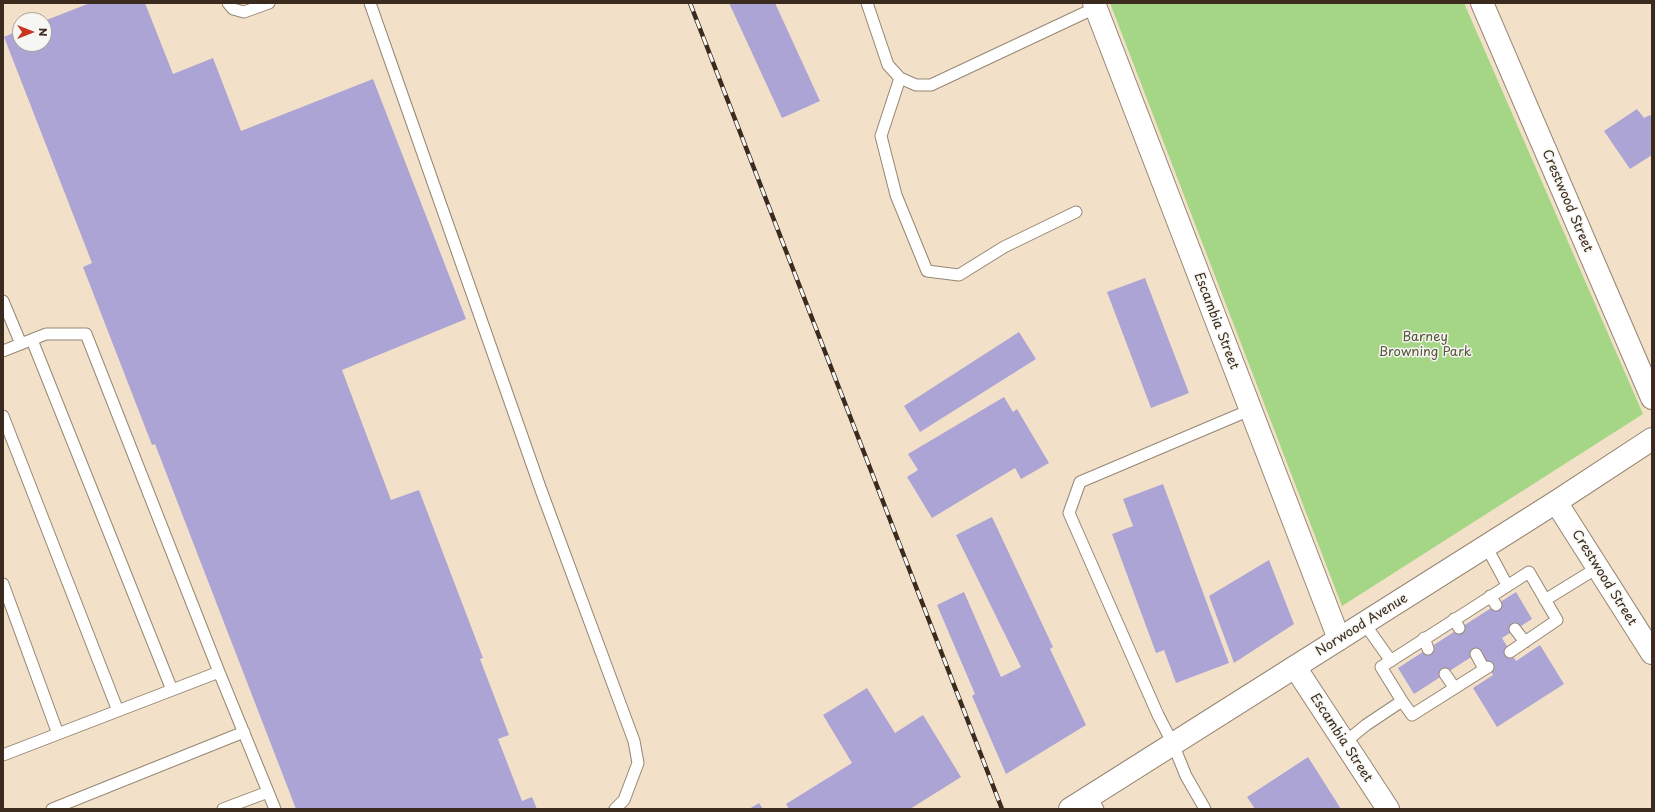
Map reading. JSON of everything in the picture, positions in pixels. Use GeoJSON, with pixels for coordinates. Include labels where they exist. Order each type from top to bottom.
{"type":"FeatureCollection","features":[{"type":"Feature","properties":{"kind":"street","name":"Crestwood Street"},"geometry":{"type":"LineString","coordinates":[[1482,3],[1652,398]]}},
{"type":"Feature","properties":{"kind":"street","name":"Escambia Street"},"geometry":{"type":"LineString","coordinates":[[1094,5],[1339,639]]}},
{"type":"Feature","properties":{"kind":"street","name":"Norwood Avenue"},"geometry":{"type":"LineString","coordinates":[[1070,809],[1095,803],[1173,744],[1556,502],[1652,438]]}},
{"type":"Feature","properties":{"kind":"street","name":"Crestwood Street"},"geometry":{"type":"LineString","coordinates":[[1556,502],[1652,654]]}},
{"type":"Feature","properties":{"kind":"street","name":"Escambia Street"},"geometry":{"type":"LineString","coordinates":[[1295,667],[1388,809]]}},
{"type":"Feature","properties":{"kind":"lane"},"geometry":{"type":"LineString","coordinates":[[228,3],[233,9],[244,12],[269,3]]}},
{"type":"Feature","properties":{"kind":"lane"},"geometry":{"type":"LineString","coordinates":[[370,3],[539,483],[634,741],[638,763],[624,800],[614,809]]}},
{"type":"Feature","properties":{"kind":"lane"},"geometry":{"type":"LineString","coordinates":[[867,3],[888,65],[900,78],[916,85],[931,85],[1094,5]]}},
{"type":"Feature","properties":{"kind":"lane"},"geometry":{"type":"LineString","coordinates":[[900,78],[881,136],[896,195],[927,271],[959,275],[1004,247],[1076,212]]}},
{"type":"Feature","properties":{"kind":"lane"},"geometry":{"type":"LineString","coordinates":[[3,301],[21,344]]}},
{"type":"Feature","properties":{"kind":"lane"},"geometry":{"type":"LineString","coordinates":[[3,351],[46,334],[86,334],[219,672],[275,809]]}},
{"type":"Feature","properties":{"kind":"lane"},"geometry":{"type":"LineString","coordinates":[[32,340],[172,690]]}},
{"type":"Feature","properties":{"kind":"lane"},"geometry":{"type":"LineString","coordinates":[[1205,809],[1186,776],[1069,513],[1080,482],[1250,410]]}},
{"type":"Feature","properties":{"kind":"lane"},"geometry":{"type":"LineString","coordinates":[[3,416],[118,711]]}},
{"type":"Feature","properties":{"kind":"lane"},"geometry":{"type":"LineString","coordinates":[[1486,546],[1507,585]]}},
{"type":"Feature","properties":{"kind":"lane"},"geometry":{"type":"LineString","coordinates":[[1545,600],[1597,568]]}},
{"type":"Feature","properties":{"kind":"lane"},"geometry":{"type":"LineString","coordinates":[[1476,654],[1486,668],[1412,715],[1381,667],[1390,661],[1426,644],[1457,624],[1493,600],[1507,585],[1528,572],[1557,620],[1510,652]]}},
{"type":"Feature","properties":{"kind":"lane"},"geometry":{"type":"LineString","coordinates":[[3,584],[58,734]]}},
{"type":"Feature","properties":{"kind":"lane"},"geometry":{"type":"LineString","coordinates":[[1364,623],[1390,661]]}},
{"type":"Feature","properties":{"kind":"lane"},"geometry":{"type":"LineString","coordinates":[[1516,630],[1525,642]]}},
{"type":"Feature","properties":{"kind":"lane"},"geometry":{"type":"LineString","coordinates":[[3,754],[219,672]]}},
{"type":"Feature","properties":{"kind":"lane"},"geometry":{"type":"LineString","coordinates":[[1445,674],[1454,687]]}},
{"type":"Feature","properties":{"kind":"lane"},"geometry":{"type":"LineString","coordinates":[[1344,742],[1402,701]]}},
{"type":"Feature","properties":{"kind":"lane"},"geometry":{"type":"LineString","coordinates":[[52,809],[244,732]]}},
{"type":"Feature","properties":{"kind":"lane"},"geometry":{"type":"LineString","coordinates":[[223,809],[268,792]]}},
{"type":"Feature","properties":{"kind":"green space","name":"Barney Browning Park"},"geometry":{"type":"Polygon","coordinates":[[[1110,3],[1464,3],[1643,414],[1342,606],[1110,3]]]}},
{"type":"Feature","properties":{"kind":"building"},"geometry":{"type":"Polygon","coordinates":[[[90,3],[145,3],[173,74],[213,58],[241,131],[373,79],[466,319],[342,370],[391,500],[419,490],[483,658],[480,659],[509,735],[498,739],[522,801],[532,797],[537,809],[296,809],[155,444],[152,445],[83,267],[92,263],[4,37],[12,34],[12,52],[52,52],[52,18],[90,3]]]}},
{"type":"Feature","properties":{"kind":"building"},"geometry":{"type":"Polygon","coordinates":[[[729,3],[775,3],[820,101],[782,118],[729,3]]]}},
{"type":"Feature","properties":{"kind":"building"},"geometry":{"type":"Polygon","coordinates":[[[1637,109],[1644,118],[1650,115],[1652,118],[1652,155],[1630,169],[1604,131],[1637,109]]]}},
{"type":"Feature","properties":{"kind":"building"},"geometry":{"type":"Polygon","coordinates":[[[1145,278],[1189,393],[1151,408],[1107,292],[1145,278]]]}},
{"type":"Feature","properties":{"kind":"building"},"geometry":{"type":"Polygon","coordinates":[[[1019,332],[1036,359],[920,432],[904,406],[1019,332]]]}},
{"type":"Feature","properties":{"kind":"building"},"geometry":{"type":"Polygon","coordinates":[[[1004,397],[1013,412],[1017,409],[1049,463],[1021,479],[1015,468],[932,518],[907,477],[918,470],[908,454],[1004,397]]]}},
{"type":"Feature","properties":{"kind":"building"},"geometry":{"type":"Polygon","coordinates":[[[1163,484],[1229,663],[1176,683],[1164,650],[1156,653],[1112,534],[1133,526],[1123,499],[1163,484]]]}},
{"type":"Feature","properties":{"kind":"building"},"geometry":{"type":"Polygon","coordinates":[[[992,517],[1053,647],[1050,649],[1086,725],[1006,774],[972,696],[975,694],[937,605],[964,592],[1001,677],[1021,667],[956,535],[992,517]]]}},
{"type":"Feature","properties":{"kind":"building"},"geometry":{"type":"Polygon","coordinates":[[[1269,560],[1294,624],[1234,663],[1209,596],[1269,560]]]}},
{"type":"Feature","properties":{"kind":"building"},"geometry":{"type":"Polygon","coordinates":[[[1516,592],[1532,619],[1502,638],[1516,661],[1540,645],[1564,684],[1497,727],[1473,688],[1493,675],[1479,652],[1414,694],[1398,668],[1516,592]]]}},
{"type":"Feature","properties":{"kind":"building"},"geometry":{"type":"Polygon","coordinates":[[[867,688],[895,733],[923,715],[961,777],[910,809],[789,809],[786,804],[852,763],[823,715],[867,688]]]}},
{"type":"Feature","properties":{"kind":"building"},"geometry":{"type":"Polygon","coordinates":[[[1308,757],[1341,809],[1255,809],[1247,797],[1308,757]]]}},
{"type":"Feature","properties":{"kind":"building"},"geometry":{"type":"Polygon","coordinates":[[[759,803],[763,809],[749,809],[759,803]]]}},
{"type":"Feature","properties":{"kind":"railway"},"geometry":{"type":"LineString","coordinates":[[690,3],[1002,809]]}}]}
